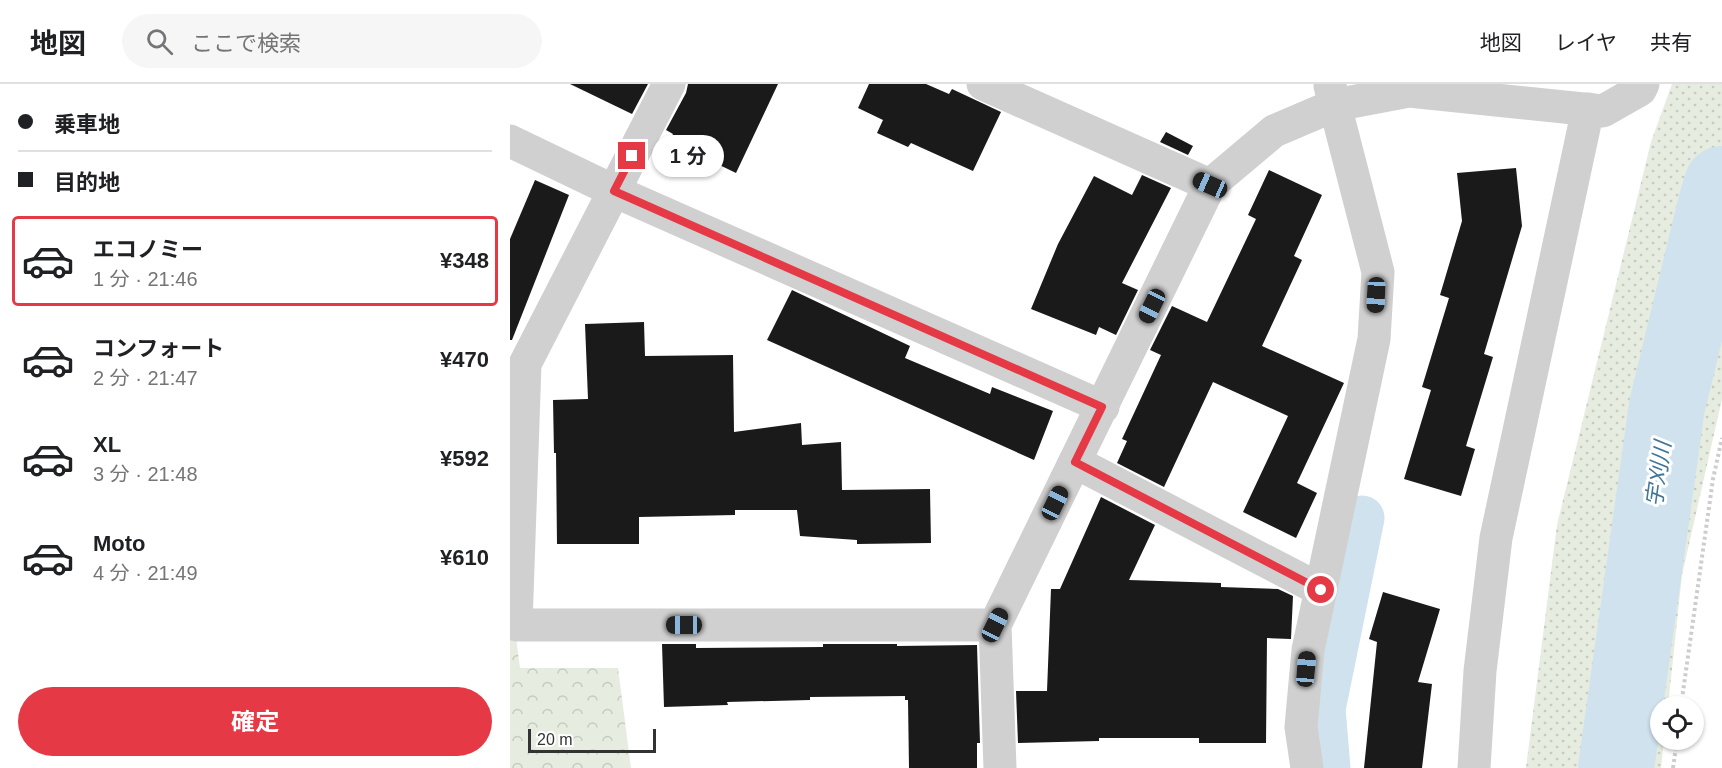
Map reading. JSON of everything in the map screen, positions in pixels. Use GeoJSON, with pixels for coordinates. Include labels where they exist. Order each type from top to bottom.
{"type":"FeatureCollection","features":[{"type":"Feature","properties":{"kind":"street"},"geometry":{"type":"LineString","coordinates":[[669,84],[525,364],[516,625],[995,625]]}},
{"type":"Feature","properties":{"kind":"street"},"geometry":{"type":"LineString","coordinates":[[983,84],[1210,185]]}},
{"type":"Feature","properties":{"kind":"street"},"geometry":{"type":"LineString","coordinates":[[1000,768],[995,625],[1210,185],[1274,131],[1332,95],[1409,91],[1603,111],[1640,90],[1643,84]]}},
{"type":"Feature","properties":{"kind":"street"},"geometry":{"type":"LineString","coordinates":[[1307,768],[1301,728],[1308,650],[1374,339],[1377,272],[1332,95]]}},
{"type":"Feature","properties":{"kind":"street"},"geometry":{"type":"LineString","coordinates":[[1474,768],[1480,671],[1496,538],[1588,109]]}},
{"type":"Feature","properties":{"kind":"street"},"geometry":{"type":"LineString","coordinates":[[510,141],[614,191],[1102,407]]}},
{"type":"Feature","properties":{"kind":"street"},"geometry":{"type":"LineString","coordinates":[[1075,462],[1321,590]]}},
{"type":"Feature","properties":{"kind":"path"},"geometry":{"type":"LineString","coordinates":[[1682,696],[1713,479],[1722,438]]}},
{"type":"Feature","properties":{"kind":"path"},"geometry":{"type":"LineString","coordinates":[[1673,768],[1676,750]]}},
{"type":"Feature","properties":{"kind":"green space"},"geometry":{"type":"Polygon","coordinates":[[[1672,84],[1722,84],[1722,399],[1682,575],[1669,696],[1650,696],[1650,750],[1663,750],[1661,768],[1526,768],[1557,525],[1651,142],[1672,84]]]}},
{"type":"Feature","properties":{"kind":"green space"},"geometry":{"type":"Polygon","coordinates":[[[510,591],[520,668],[618,668],[631,768],[510,768],[510,591]]]}},
{"type":"Feature","properties":{"kind":"building"},"geometry":{"type":"Polygon","coordinates":[[[570,84],[648,84],[632,114],[570,84]]]}},
{"type":"Feature","properties":{"kind":"building"},"geometry":{"type":"Polygon","coordinates":[[[688,84],[778,84],[736,173],[670,141],[673,134],[666,130],[686,93],[688,84]]]}},
{"type":"Feature","properties":{"kind":"building"},"geometry":{"type":"Polygon","coordinates":[[[869,84],[926,84],[949,94],[952,89],[1001,112],[973,171],[911,143],[908,147],[877,133],[883,120],[858,108],[869,84]]]}},
{"type":"Feature","properties":{"kind":"building"},"geometry":{"type":"Polygon","coordinates":[[[1166,132],[1193,146],[1188,155],[1160,142],[1166,132]]]}},
{"type":"Feature","properties":{"kind":"building"},"geometry":{"type":"Polygon","coordinates":[[[1516,168],[1522,226],[1484,354],[1493,357],[1466,446],[1475,449],[1461,496],[1404,479],[1431,390],[1422,387],[1449,298],[1440,295],[1462,221],[1457,173],[1516,168]]]}},
{"type":"Feature","properties":{"kind":"building"},"geometry":{"type":"Polygon","coordinates":[[[1269,170],[1322,195],[1294,256],[1302,260],[1262,346],[1344,383],[1297,483],[1317,493],[1296,538],[1243,512],[1288,416],[1213,382],[1164,487],[1117,463],[1127,441],[1122,439],[1161,355],[1150,350],[1172,306],[1207,322],[1256,219],[1248,215],[1269,170]]]}},
{"type":"Feature","properties":{"kind":"building"},"geometry":{"type":"Polygon","coordinates":[[[1142,175],[1171,188],[1122,283],[1138,290],[1116,335],[1099,327],[1096,335],[1031,309],[1058,244],[1094,176],[1132,195],[1142,175]]]}},
{"type":"Feature","properties":{"kind":"building"},"geometry":{"type":"Polygon","coordinates":[[[535,180],[569,195],[512,340],[510,340],[510,239],[535,180]]]}},
{"type":"Feature","properties":{"kind":"building"},"geometry":{"type":"Polygon","coordinates":[[[792,290],[910,346],[905,358],[990,394],[992,387],[1053,411],[1034,460],[767,340],[792,290]]]}},
{"type":"Feature","properties":{"kind":"building"},"geometry":{"type":"Polygon","coordinates":[[[644,322],[645,356],[733,355],[734,432],[801,423],[802,445],[841,442],[842,490],[930,489],[931,543],[857,544],[857,540],[800,536],[797,510],[735,510],[735,515],[639,517],[639,544],[557,544],[553,400],[588,399],[585,324],[644,322]]]}},
{"type":"Feature","properties":{"kind":"building"},"geometry":{"type":"Polygon","coordinates":[[[1101,497],[1155,525],[1129,580],[1221,583],[1221,587],[1278,589],[1293,596],[1291,639],[1267,638],[1266,743],[1199,743],[1199,738],[1099,738],[1099,741],[1018,743],[1016,691],[1047,691],[1051,589],[1060,589],[1101,497]]]}},
{"type":"Feature","properties":{"kind":"building"},"geometry":{"type":"Polygon","coordinates":[[[1383,592],[1440,609],[1418,682],[1432,684],[1422,768],[1364,768],[1377,642],[1369,639],[1383,592]]]}},
{"type":"Feature","properties":{"kind":"building"},"geometry":{"type":"Polygon","coordinates":[[[662,644],[696,644],[696,648],[823,647],[823,644],[977,645],[980,743],[977,743],[977,768],[909,768],[908,700],[905,700],[905,696],[810,697],[810,700],[727,702],[728,705],[664,707],[662,644]]]}},
{"type":"Feature","properties":{"kind":"waterway","name":"宇刈川"},"geometry":{"type":"LineString","coordinates":[[1616,768],[1667,406],[1722,184]]}},
{"type":"Feature","properties":{"kind":"waterway"},"geometry":{"type":"LineString","coordinates":[[1328,768],[1323,709],[1362,518]]}},
{"type":"Feature","properties":{"kind":"route"},"geometry":{"type":"LineString","coordinates":[[632,156],[614,191],[1102,407],[1075,462],[1321,590]]}}]}
